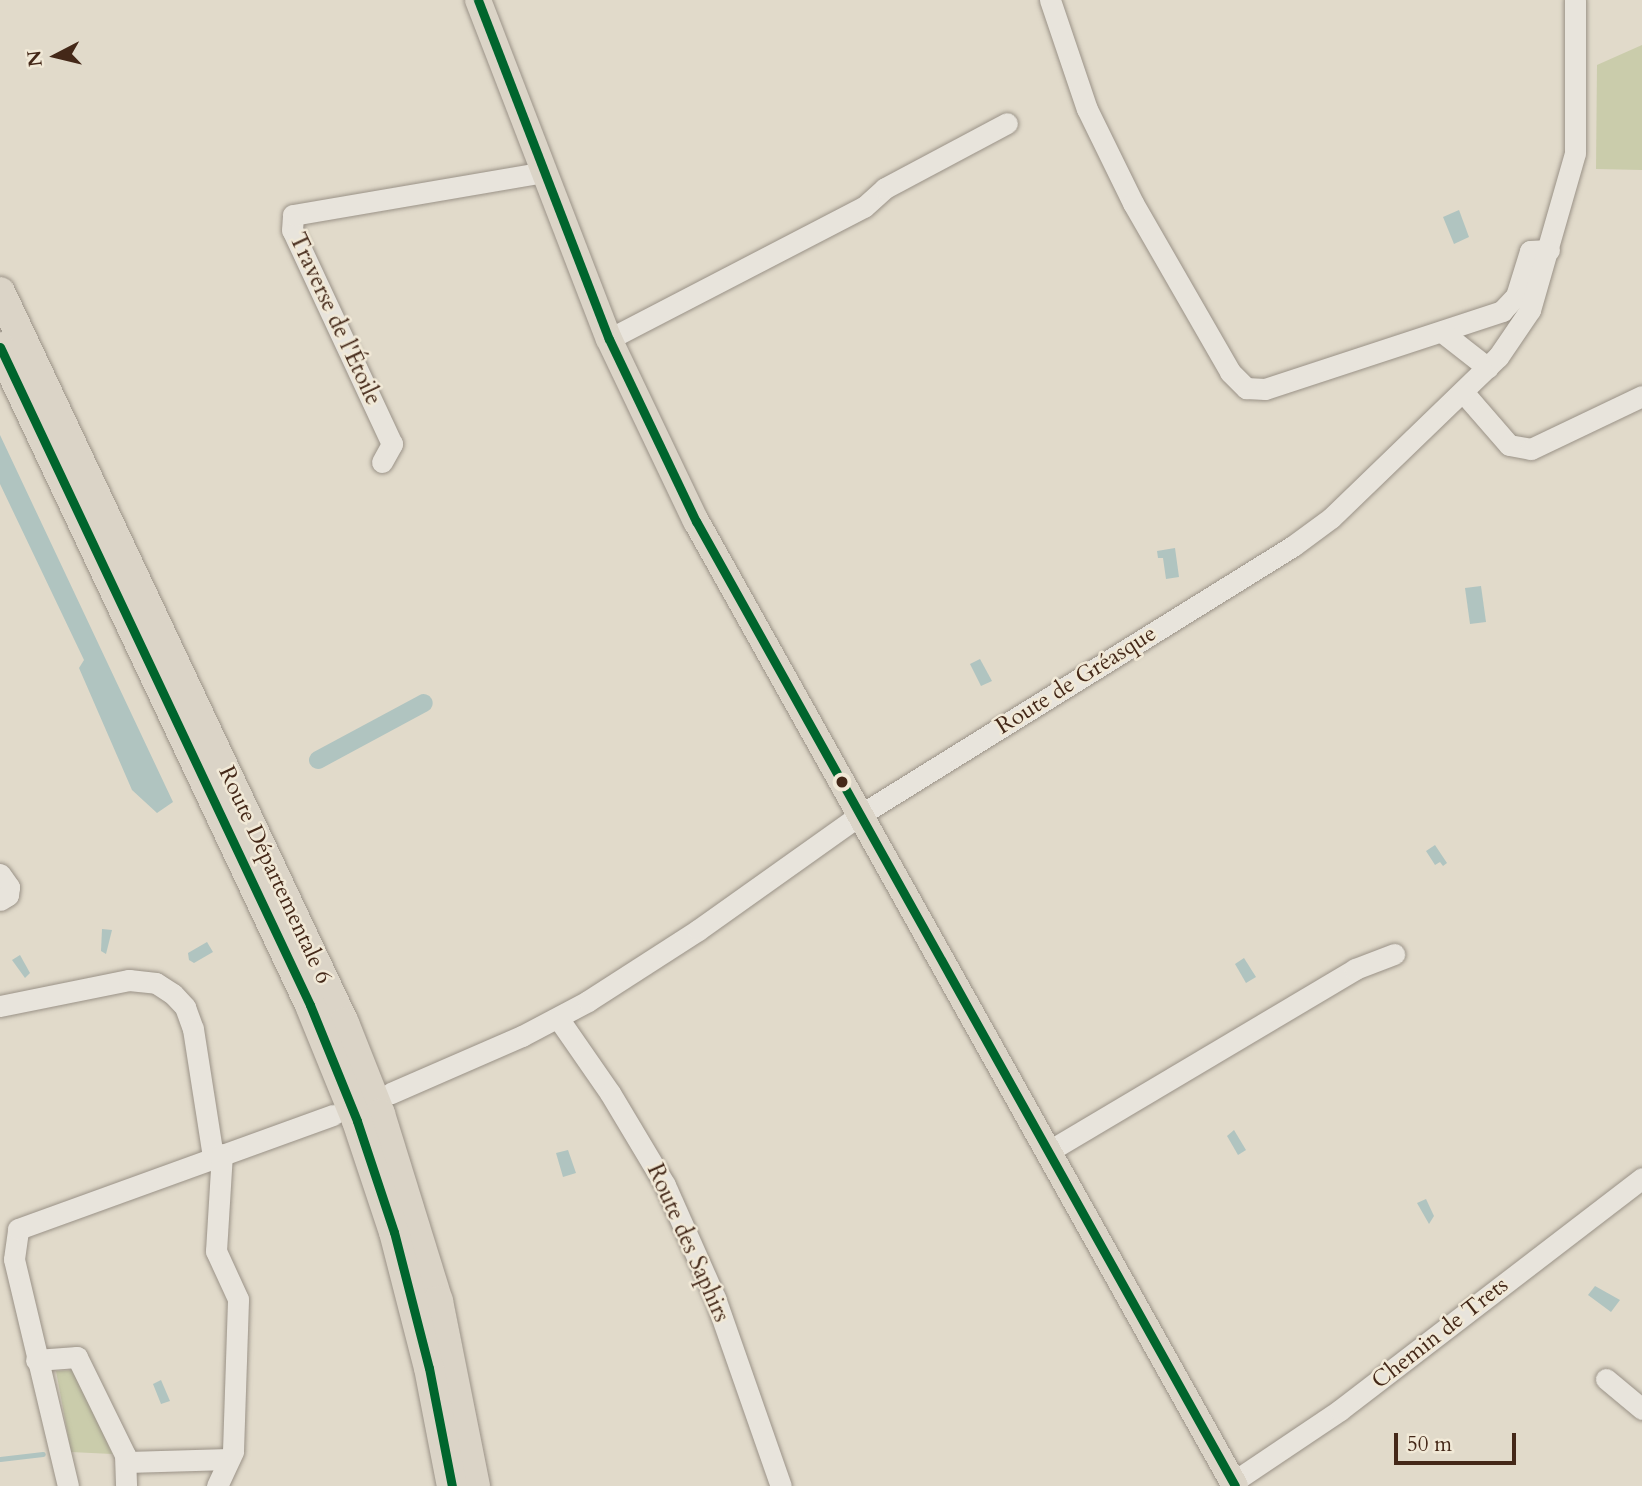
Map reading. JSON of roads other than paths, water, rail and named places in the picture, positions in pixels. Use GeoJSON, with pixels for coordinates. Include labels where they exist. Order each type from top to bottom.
{"type":"FeatureCollection","features":[{"type":"Feature","properties":{"kind":"highway","name":"Route Départementale 6"},"geometry":{"type":"LineString","coordinates":[[0,292],[344,1023],[380,1114],[438,1301],[458,1484]]}},
{"type":"Feature","properties":{"kind":"highway","name":"Route Départementale 6"},"geometry":{"type":"LineString","coordinates":[[0,347],[310,1005],[357,1121],[394,1232],[458,1484]]}},
{"type":"Feature","properties":{"kind":"main road"},"geometry":{"type":"LineString","coordinates":[[478,0],[609,339],[696,520],[1234,1484]]}},
{"type":"Feature","properties":{"kind":"street"},"geometry":{"type":"LineString","coordinates":[[1050,0],[1093,120],[1133,203],[1236,381],[1246,388],[1265,389],[1442,332],[1507,307],[1516,296],[1530,251],[1549,250]]}},
{"type":"Feature","properties":{"kind":"street","name":"Route de Gréasque"},"geometry":{"type":"LineString","coordinates":[[391,1093],[558,1018],[698,930],[860,814],[1293,546],[1331,518],[1488,368],[1531,310],[1575,153],[1575,0]]}},
{"type":"Feature","properties":{"kind":"street"},"geometry":{"type":"LineString","coordinates":[[609,339],[864,207],[885,188],[1007,123]]}},
{"type":"Feature","properties":{"kind":"street","name":"Traverse de l'Étoile"},"geometry":{"type":"LineString","coordinates":[[382,462],[392,444],[292,230],[293,215],[544,172]]}},
{"type":"Feature","properties":{"kind":"street"},"geometry":{"type":"LineString","coordinates":[[1442,332],[1488,368]]}},
{"type":"Feature","properties":{"kind":"street"},"geometry":{"type":"LineString","coordinates":[[1463,392],[1509,444],[1531,449],[1642,396]]}},
{"type":"Feature","properties":{"kind":"street"},"geometry":{"type":"LineString","coordinates":[[0,874],[9,887],[8,895],[0,900]]}},
{"type":"Feature","properties":{"kind":"street"},"geometry":{"type":"LineString","coordinates":[[1049,1151],[1355,969],[1394,954]]}},
{"type":"Feature","properties":{"kind":"street"},"geometry":{"type":"LineString","coordinates":[[0,1006],[128,980],[156,983],[173,994],[185,1007],[193,1029],[218,1155],[216,1251],[238,1299],[233,1451],[222,1473],[127,1462]]}},
{"type":"Feature","properties":{"kind":"street","name":"Route des Saphirs"},"geometry":{"type":"LineString","coordinates":[[558,1018],[610,1093],[664,1185],[715,1298],[781,1486]]}},
{"type":"Feature","properties":{"kind":"street"},"geometry":{"type":"LineString","coordinates":[[68,1486],[8,1233],[44,1217],[334,1115]]}},
{"type":"Feature","properties":{"kind":"street","name":"Chemin de Trets"},"geometry":{"type":"LineString","coordinates":[[1234,1484],[1339,1410],[1642,1178]]}},
{"type":"Feature","properties":{"kind":"street"},"geometry":{"type":"LineString","coordinates":[[36,1360],[77,1357],[127,1462],[126,1486]]}},
{"type":"Feature","properties":{"kind":"street"},"geometry":{"type":"LineString","coordinates":[[1605,1379],[1642,1409]]}},
{"type":"Feature","properties":{"kind":"waterway"},"geometry":{"type":"LineString","coordinates":[[318,760],[424,703]]}},
{"type":"Feature","properties":{"kind":"waterway"},"geometry":{"type":"LineString","coordinates":[[0,1459],[43,1454]]}}]}
